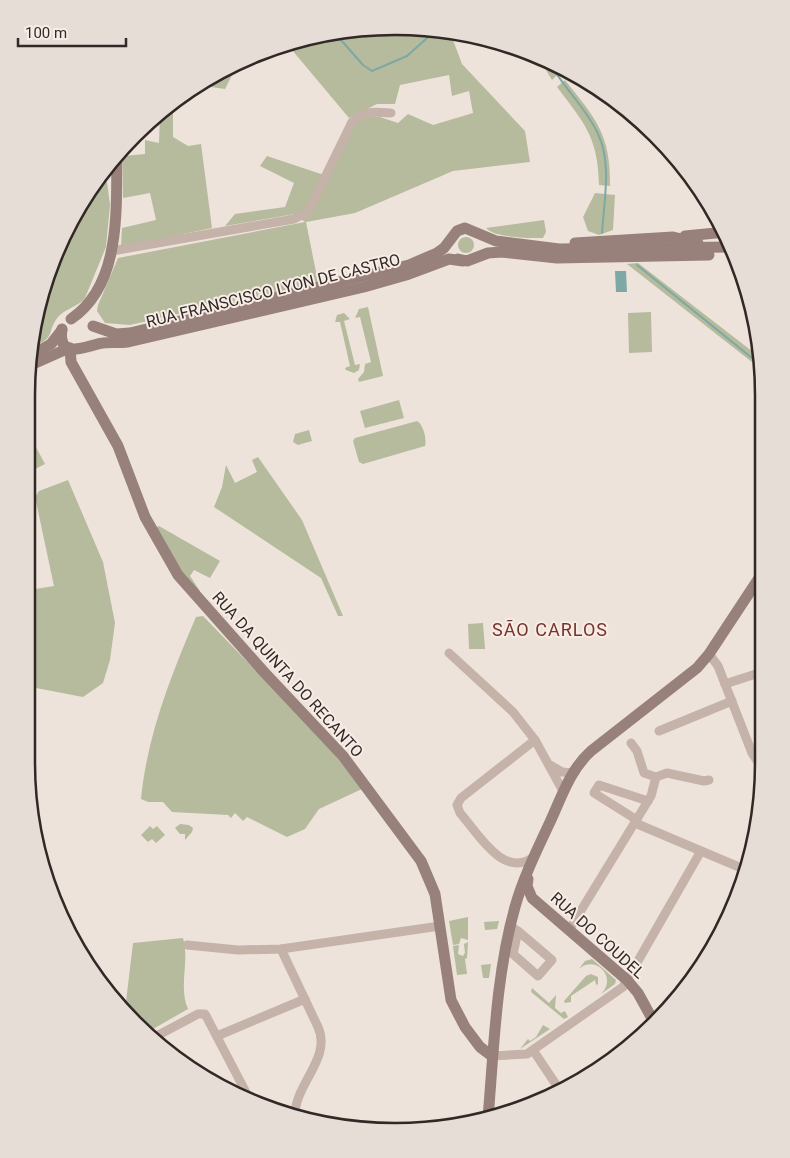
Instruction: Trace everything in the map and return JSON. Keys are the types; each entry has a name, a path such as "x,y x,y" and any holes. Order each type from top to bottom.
{"street":[{"path":"112,251 294,219 305,214 316,198 352,122 361,114 370,111 391,113"},
{"path":"48,356 59,355 72,364 77,348 96,336 90,312 93,298 112,251 117,212 117,166"},
{"path":"723,247 578,250 490,240 465,228 457,231 451,239 452,253 463,261 475,259 488,253 502,252 574,258 727,254"},
{"path":"524,245 716,233"},
{"path":"475,259 483,247 479,234"},
{"path":"673,237 723,246"},
{"name":"RUA FRANSCISCO LYON DE CASTRO","path":"93,325 116,334 130,333 352,280 424,259 444,248 451,239"},
{"name":"RUA FRANSCISCO LYON DE CASTRO","path":"37,362 48,356 77,348 136,340 364,287 449,260 463,261"},
{"path":"38,351 51,344 71,319 82,312 93,298"},
{"path":"71,319 84,318 93,325"},
{"path":"62,329 63,341 77,348"},
{"name":"RUA DA QUINTA DO RECANTO","path":"72,364 118,446 145,517 169,562 191,592 330,741 354,770 426,870 435,894 450,993 466,1027 484,1051 492,1056"},
{"path":"514,928 552,960 538,976 513,954 514,928 516,904 528,872 573,773 592,751 681,682 709,654 755,584"},
{"path":"449,653 500,698 535,740 564,791"},
{"path":"709,654 718,666 755,758"},
{"path":"725,684 755,674"},
{"path":"659,731 732,701"},
{"path":"535,740 461,798 457,805 460,813 501,859 516,864 526,862 535,856"},
{"path":"631,743 637,751 644,773 656,777 667,772 704,781 708,780"},
{"path":"549,765 562,772 573,773"},
{"path":"569,930 650,798 656,777"},
{"path":"650,798 600,785 594,793 636,821 740,867"},
{"path":"492,1056 520,1055 533,1050 623,987 701,851"},
{"name":"RUA DO COUDEL","path":"528,872 527,886 532,898 627,980 638,993 651,1017"},
{"name":"RUA DO COUDEL","path":"516,904 525,897 532,898"},
{"path":"187,945 238,950 281,949 440,926"},
{"path":"488,1111 495,1023 514,928"},
{"path":"281,949 320,1032 322,1044 297,1102 296,1109"},
{"path":"217,1036 305,999"},
{"path":"159,1035 202,1013 208,1017 245,1090"},
{"path":"466,1027 471,1034 482,1036 492,1030 495,1023"},
{"path":"533,1050 556,1085"}],"green space":[{"path":"371,36 419,36 453,40 462,64 525,131 530,162 453,171 355,213 306,222 318,282 130,325 105,323 97,311 98,305 118,258 305,222 295,214 225,226 235,214 285,207 294,183 260,166 267,156 321,174 331,172 356,122 363,116 380,117 398,123 408,114 433,125 473,113 469,91 452,96 449,75 400,85 395,104 377,104 349,118 292,50 325,42"},
{"path":"544,67 558,74 552,80"},
{"path":"233,74 225,89 209,87"},
{"path":"565,80 585,105 599,128 608,153 610,186 599,185 593,143 575,111 557,87"},
{"path":"173,112 173,137 188,146 201,144 212,228 121,247 122,228 156,220 150,193 123,198 123,159 126,156 145,154 145,140 159,143 160,123"},
{"path":"107,179 110,205 106,247 85,298 58,317 48,337 40,343 47,302 62,257 83,215"},
{"path":"595,193 615,195 613,230 599,235 588,231 583,217"},
{"path":"544,220 546,232 543,238 504,236 486,228"},
{"path":"466,237 472,239 474,245 472,251 466,253 460,251 458,245 460,239"},
{"path":"638,263 752,351 753,363 627,264"},
{"path":"368,307 383,376 359,382 358,379 364,372 365,364 371,362 360,317 355,318 359,309"},
{"path":"651,312 652,352 629,353 628,313"},
{"path":"344,313 350,319 344,321 355,365 360,364 359,370 354,373 345,368 350,366 340,322 335,322 337,315"},
{"path":"399,400 404,418 365,428 360,411"},
{"path":"417,421 424,432 425,446 363,464 359,462 353,441 355,438"},
{"path":"309,430 312,441 298,445 293,442 295,434"},
{"path":"35,445 45,464 35,469"},
{"path":"258,457 302,520 343,616 338,616 321,578 214,507 222,487 226,465 235,483 257,472 252,460"},
{"path":"68,480 103,562 115,623 110,660 103,683 83,697 35,688 35,589 54,586 35,497 39,491"},
{"path":"159,526 220,561 210,578 194,570 190,576 200,591 198,593 181,572 155,528"},
{"path":"203,616 328,745 362,789 319,809 305,829 287,837 247,817 243,821 235,813 231,818 228,815 172,812 163,802 148,802 141,799 144,775 161,706 196,617"},
{"path":"483,623 485,649 469,649 468,624"},
{"path":"180,824 189,825 193,828 185,840 185,834 180,834 175,828"},
{"path":"150,826 153,829 157,826 165,835 156,843 152,839 148,842 141,835"},
{"path":"468,917 468,940 461,938 459,944 453,945 449,921"},
{"path":"499,921 497,929 485,930 484,922"},
{"path":"183,938 185,947 184,992 188,1009 153,1029 126,1002 133,943"},
{"path":"468,942 467,958 465,959 467,974 457,975 453,946 459,945 458,954 463,956 465,953 464,944"},
{"path":"592,959 616,980 615,984 601,994 606,988 607,981 603,970 592,964 579,969 585,961"},
{"path":"491,964 489,978 483,978 481,965"},
{"path":"591,974 598,977 598,984 596,985 595,980 571,996 571,1002 565,1003 564,1001 586,976"},
{"path":"532,988 549,1003 556,995 555,1008 561,1013 565,1011 568,1017 564,1019 531,992"},
{"path":"543,1025 550,1029 520,1049 528,1039 530,1041 536,1037"}],"water":[{"path":"615,271 626,271 627,292 616,292"}],"waterway":[{"path":"340,39 363,65 372,71 407,56 428,37"},
{"path":"556,73 593,124 602,145 606,170 602,233"},
{"path":"637,265 753,359"}],"district":[{"name":"SÃO CARLOS","path":"550,630"}]}
